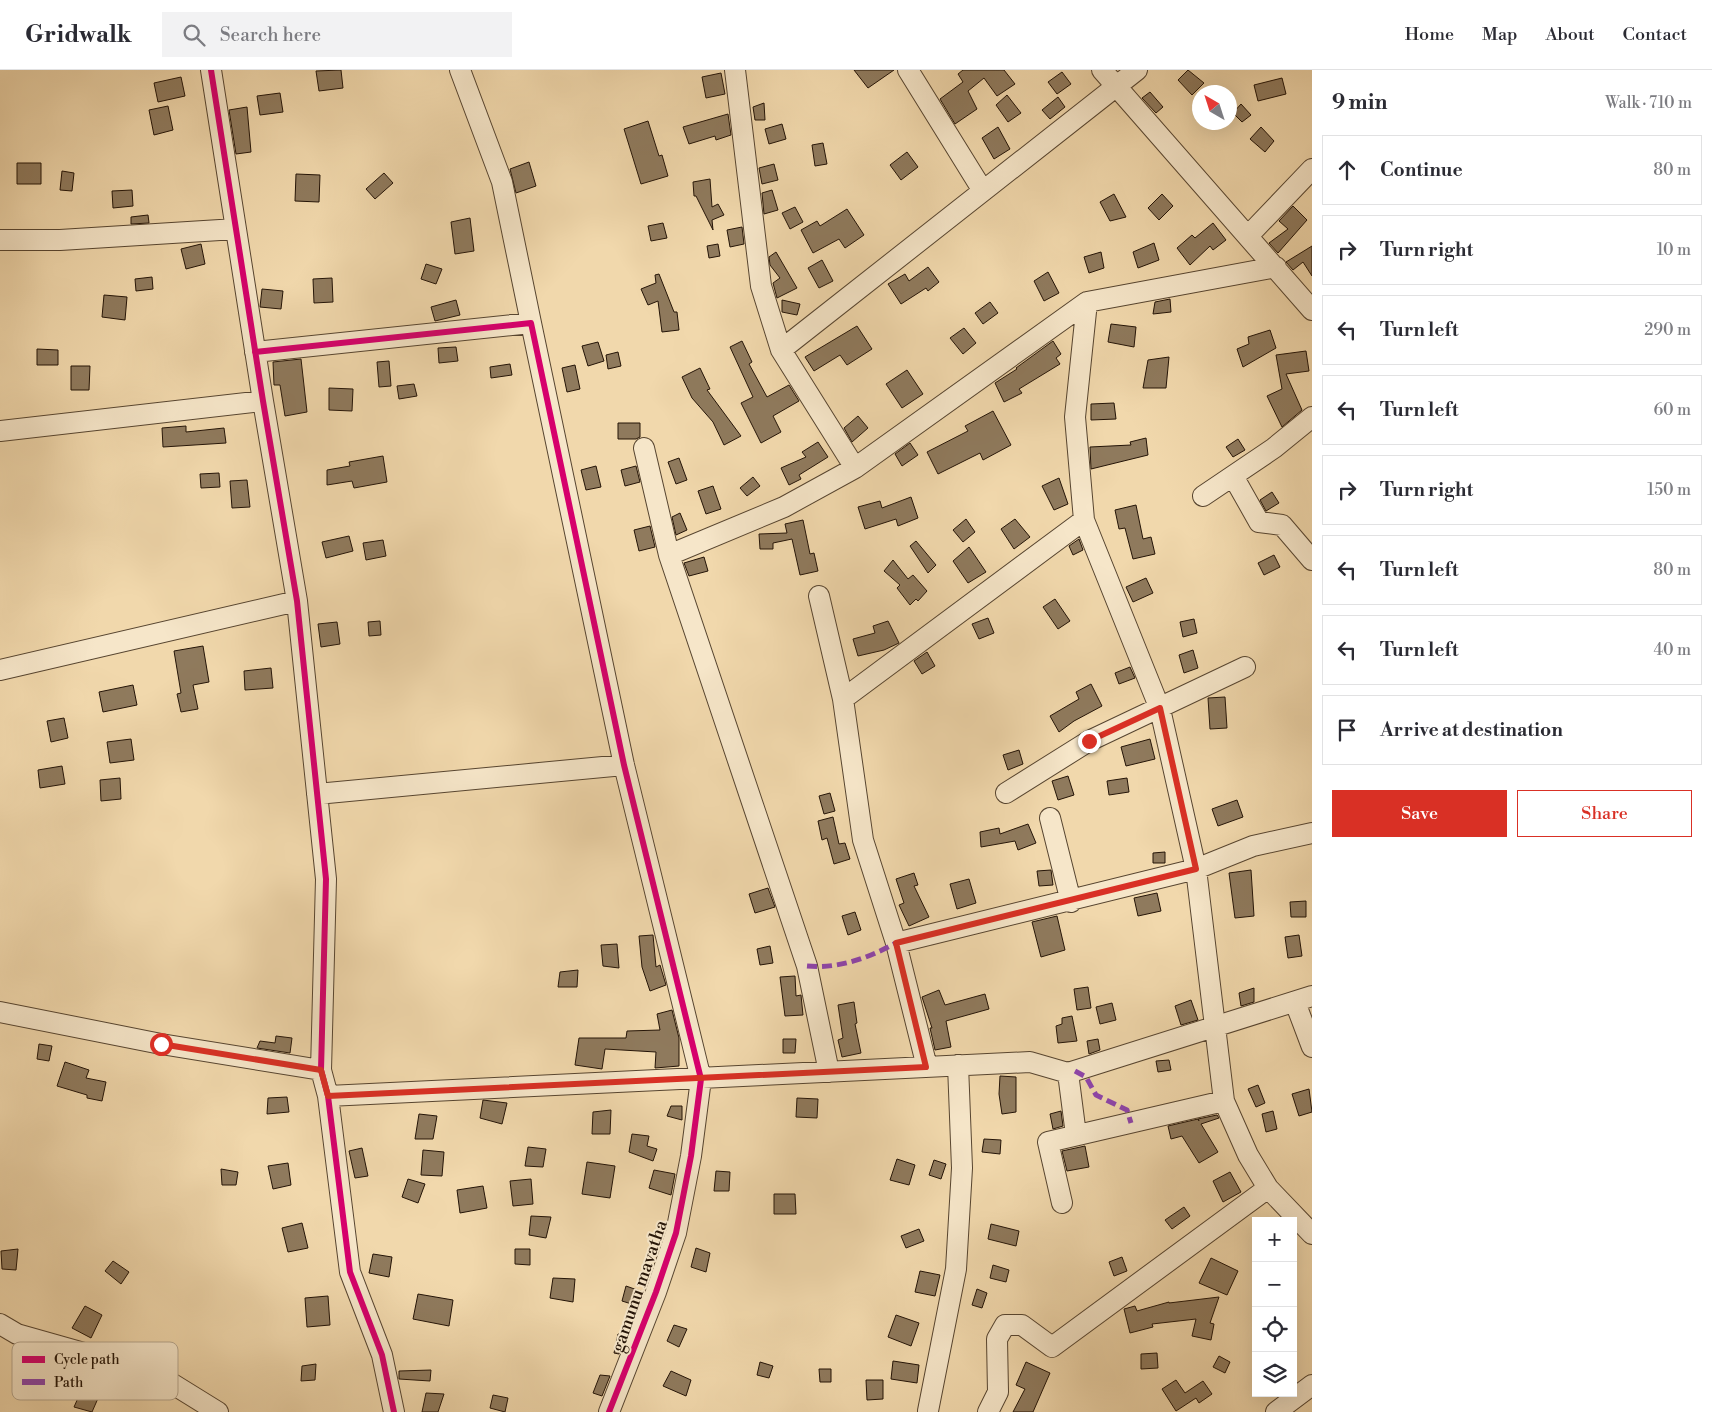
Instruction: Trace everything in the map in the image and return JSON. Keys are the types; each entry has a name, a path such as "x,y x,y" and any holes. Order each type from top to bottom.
{"street":[{"path":"460,70 502,182 624,765 701,1079"},
{"path":"735,70 761,286 781,350 855,468"},
{"path":"908,70 983,191"},
{"path":"1102,70 1248,236 1309,301"},
{"path":"781,350 1137,70"},
{"path":"214,71 236,229 297,601 326,879 321,1070 328,1096 350,1272 382,1355 394,1412"},
{"path":"1248,236 1312,169"},
{"path":"0,240 60,240 236,229"},
{"path":"670,555 784,507 855,468 1087,302 1276,267"},
{"path":"1087,302 1075,417 1084,520 1160,708 1196,869 1224,1101 1248,1154 1268,1188 1312,1234"},
{"path":"256,352 532,323"},
{"path":"0,431 263,401"},
{"path":"1204,496 1274,448 1312,417"},
{"path":"644,448 670,555 807,966 829,1072"},
{"path":"1234,476 1259,522 1282,525 1312,560"},
{"path":"843,699 1084,520"},
{"path":"819,596 843,699 864,840 896,943 926,1067"},
{"path":"0,670 297,601"},
{"path":"1006,793 1089,741 1245,667"},
{"path":"317,794 624,765"},
{"path":"1050,818 1071,902"},
{"path":"896,943 1071,902 1196,869 1253,846 1312,833"},
{"path":"328,1096 1030,1062 1068,1073 1216,1028 1303,999 1312,1047"},
{"path":"0,1012 161,1044 321,1070"},
{"path":"924,1412 956,1269 962,1168 958,1065"},
{"path":"1068,1073 1076,1135"},
{"name":"gamunu mavatha","path":"609,1412 656,1292 676,1233 691,1156 701,1079"},
{"path":"1062,1202 1048,1142 1224,1101"},
{"path":"988,1412 998,1392 997,1339 1005,1325 1022,1325 1052,1347 1268,1188"},
{"path":"0,1324 17,1334 45,1342"},
{"path":"1276,1412 1312,1385"},
{"path":"178,1387 218,1412"}],"building":[{"path":"341,70 343,88 319,91 316,71"},
{"path":"854,70 894,70 868,88"},
{"path":"963,70 1004,70 1015,84 997,96 984,78 968,91 977,109 955,124 940,99 963,82 958,74"},
{"path":"1188,70 1204,83 1202,85 1192,85 1192,95 1178,80"},
{"path":"1062,72 1071,84 1057,94 1048,82"},
{"path":"721,73 725,94 706,98 702,77"},
{"path":"181,77 185,96 158,102 154,83"},
{"path":"1282,78 1286,94 1258,101 1254,85"},
{"path":"1150,92 1163,107 1156,113 1142,98"},
{"path":"280,93 283,112 260,115 257,96"},
{"path":"1007,95 1021,113 1008,122 996,105"},
{"path":"1058,97 1065,107 1050,119 1042,110"},
{"path":"764,103 765,120 755,120 753,107"},
{"path":"1241,104 1251,115 1242,122 1237,117 1237,108"},
{"path":"168,106 173,130 154,135 149,110"},
{"path":"247,107 251,152 236,154 229,110"},
{"path":"728,114 731,135 716,140 715,136 689,144 683,127"},
{"path":"648,121 659,156 662,155 668,176 641,184 624,129"},
{"path":"782,124 786,139 769,144 765,129"},
{"path":"998,127 1010,149 994,159 982,138"},
{"path":"1261,127 1274,141 1265,152 1250,139"},
{"path":"823,143 827,164 815,166 812,145"},
{"path":"907,152 918,167 901,180 890,165"},
{"path":"529,162 536,186 516,193 510,169"},
{"path":"17,163 41,163 41,184 17,184"},
{"path":"774,164 778,180 762,184 759,168"},
{"path":"62,171 74,173 72,191 60,190"},
{"path":"384,173 393,183 375,199 366,189"},
{"path":"296,174 320,175 319,202 295,201"},
{"path":"710,179 712,207 718,204 724,215 712,220 713,230 696,196 694,196 693,182"},
{"path":"132,190 133,206 113,208 112,191"},
{"path":"772,190 778,210 764,214 762,193"},
{"path":"1114,194 1126,217 1110,221 1100,202"},
{"path":"1162,194 1173,206 1159,220 1148,208"},
{"path":"1293,206 1307,220 1278,253 1269,243 1288,229 1279,221"},
{"path":"795,207 803,222 790,229 782,213"},
{"path":"847,209 864,235 845,248 839,239 813,253 801,230 817,221 820,226"},
{"path":"148,215 149,223 131,224 131,217"},
{"path":"470,218 474,251 455,254 451,222"},
{"path":"663,223 667,238 651,241 648,226"},
{"path":"1213,223 1226,240 1213,250 1210,246 1190,265 1177,248 1192,235 1195,238"},
{"path":"742,227 744,244 730,247 727,230"},
{"path":"1154,243 1159,260 1138,268 1133,252"},
{"path":"201,244 205,264 186,269 181,249"},
{"path":"718,244 720,256 709,258 707,246"},
{"path":"1312,246 1312,276 1303,262 1293,270 1286,262"},
{"path":"776,252 797,288 777,298 773,283 780,278 770,265 769,257"},
{"path":"1101,252 1104,268 1089,273 1084,257"},
{"path":"822,260 833,281 819,288 808,268"},
{"path":"426,264 442,269 436,284 421,279"},
{"path":"928,267 939,282 928,291 926,288 901,304 888,284 905,274 909,281"},
{"path":"1048,272 1059,293 1044,301 1034,281"},
{"path":"659,274 674,312 677,312 679,330 662,332 658,301 648,305 641,289 656,283 655,275"},
{"path":"152,277 153,289 136,291 135,279"},
{"path":"332,278 333,302 314,303 313,279"},
{"path":"262,289 283,291 281,309 260,307"},
{"path":"104,295 127,297 125,320 102,317"},
{"path":"1170,299 1171,312 1153,314 1155,302"},
{"path":"456,300 460,315 435,321 431,307"},
{"path":"782,300 800,304 797,315 782,312"},
{"path":"990,302 998,313 983,324 975,313"},
{"path":"1111,324 1136,327 1134,347 1108,342"},
{"path":"857,326 872,349 847,365 840,355 814,371 805,357"},
{"path":"964,328 976,343 963,354 950,338"},
{"path":"1270,330 1276,348 1243,367 1237,349 1249,344 1248,337"},
{"path":"742,341 752,362 749,364 767,397 789,385 799,401 773,416 781,432 761,443 741,403 753,397 730,347"},
{"path":"1053,341 1061,354 1056,358 1060,364 1019,389 1022,393 1004,402 995,383 1017,369"},
{"path":"598,342 604,361 588,366 582,346"},
{"path":"456,347 458,361 439,363 438,348"},
{"path":"37,349 58,350 58,365 37,365"},
{"path":"1306,351 1309,371 1286,374 1302,410 1282,427 1267,396 1282,389 1276,355"},
{"path":"618,352 621,366 608,369 606,355"},
{"path":"1169,357 1166,388 1143,388 1148,360"},
{"path":"301,359 307,412 285,416 280,385 274,385 273,362"},
{"path":"389,361 391,386 379,387 377,362"},
{"path":"510,364 512,375 491,378 490,367"},
{"path":"575,365 580,389 567,392 562,368"},
{"path":"71,366 90,366 89,390 71,390"},
{"path":"700,368 710,389 707,390 741,436 724,445 713,422 692,398 682,377"},
{"path":"907,370 923,394 902,408 886,384"},
{"path":"414,384 417,396 399,399 397,386"},
{"path":"329,388 353,389 352,411 329,410"},
{"path":"1114,403 1116,419 1091,420 1091,404"},
{"path":"993,411 1011,445 983,460 980,453 938,474 927,452 968,431 965,426"},
{"path":"858,416 868,428 852,442 844,428"},
{"path":"618,423 640,423 640,437 636,439 618,439"},
{"path":"186,426 186,432 224,428 226,443 163,447 162,428"},
{"path":"1146,438 1148,455 1091,469 1090,447 1131,445 1130,442"},
{"path":"1238,439 1245,450 1233,457 1226,447"},
{"path":"818,442 828,457 799,475 801,479 789,485 781,468 806,457 802,452"},
{"path":"910,443 918,455 902,466 895,454"},
{"path":"383,456 387,482 354,488 352,481 327,485 327,470 350,466 349,462"},
{"path":"679,458 687,480 676,484 668,462"},
{"path":"596,466 601,487 586,490 581,470"},
{"path":"636,466 640,482 625,486 621,470"},
{"path":"219,473 220,487 201,488 200,474"},
{"path":"753,477 760,486 747,496 740,488"},
{"path":"1059,478 1068,504 1054,510 1042,486"},
{"path":"247,480 250,507 232,508 230,481"},
{"path":"713,486 721,509 706,514 698,491"},
{"path":"1272,492 1279,503 1266,511 1260,500"},
{"path":"911,497 918,518 898,526 896,519 865,529 858,507 880,501 882,508"},
{"path":"1136,505 1143,539 1151,537 1155,554 1133,559 1125,528 1119,529 1115,510"},
{"path":"680,513 687,530 676,535 672,517"},
{"path":"966,519 975,532 963,542 953,530"},
{"path":"1015,519 1030,537 1014,549 1001,529"},
{"path":"803,520 810,554 814,553 818,571 800,575 792,539 773,543 773,549 760,549 759,534 787,533 785,524"},
{"path":"650,526 655,547 639,551 634,530"},
{"path":"349,536 353,551 326,558 322,542"},
{"path":"1079,539 1083,550 1073,555 1069,546"},
{"path":"383,540 386,556 366,560 363,543"},
{"path":"916,541 936,565 928,573 910,546"},
{"path":"969,547 986,572 968,583 953,561"},
{"path":"1274,555 1280,567 1264,575 1258,563"},
{"path":"704,557 708,571 689,576 684,563"},
{"path":"893,560 908,579 913,575 927,591 918,601 916,599 910,605 897,588 900,585 884,571"},
{"path":"1146,578 1153,593 1133,602 1126,587"},
{"path":"1055,599 1070,621 1058,629 1043,607"},
{"path":"988,618 994,633 979,639 972,624"},
{"path":"1194,619 1197,633 1183,637 1180,622"},
{"path":"380,621 381,635 369,636 368,622"},
{"path":"888,621 899,643 884,650 858,656 853,639 875,633 873,626"},
{"path":"337,622 340,644 321,647 318,624"},
{"path":"203,646 209,682 193,685 198,709 181,712 177,694 181,693 174,651"},
{"path":"1193,650 1198,668 1184,673 1179,655"},
{"path":"927,652 935,666 922,674 914,661"},
{"path":"1130,667 1135,678 1119,684 1115,673"},
{"path":"271,668 273,688 245,690 244,671"},
{"path":"1091,684 1102,706 1074,721 1059,732 1050,716 1079,699 1076,692"},
{"path":"133,685 137,705 103,712 99,692"},
{"path":"1225,697 1227,728 1210,729 1208,698"},
{"path":"64,718 68,738 51,742 47,721"},
{"path":"131,739 134,760 110,763 107,742"},
{"path":"1150,739 1155,759 1126,766 1121,747"},
{"path":"1019,750 1023,764 1008,770 1003,755"},
{"path":"62,766 65,784 40,788 38,770"},
{"path":"1068,776 1074,795 1058,800 1052,781"},
{"path":"120,778 121,799 101,801 100,780"},
{"path":"1127,778 1129,792 1109,795 1107,781"},
{"path":"830,793 835,811 824,814 819,796"},
{"path":"1237,800 1243,817 1218,826 1212,809"},
{"path":"833,817 839,844 845,843 850,859 834,864 827,838 822,840 818,821"},
{"path":"1028,824 1036,843 1018,850 1015,841 981,847 980,832 999,828 1000,834"},
{"path":"1165,852 1165,863 1153,863 1153,853"},
{"path":"1051,870 1053,885 1039,886 1037,871"},
{"path":"1251,870 1254,916 1235,918 1229,873"},
{"path":"914,873 918,885 914,886 929,917 909,926 899,905 904,903 896,879"},
{"path":"969,879 976,903 957,909 950,884"},
{"path":"768,888 775,907 755,913 749,894"},
{"path":"1157,893 1161,911 1138,916 1134,898"},
{"path":"1306,901 1306,917 1291,917 1290,902"},
{"path":"855,912 861,930 848,935 842,916"},
{"path":"1057,916 1065,950 1041,957 1032,922"},
{"path":"653,935 656,967 660,965 666,985 650,991 642,967 639,936"},
{"path":"1299,935 1302,956 1288,958 1285,937"},
{"path":"617,944 619,968 603,966 601,945"},
{"path":"770,946 773,963 760,965 757,949"},
{"path":"578,970 577,987 558,987 560,972"},
{"path":"795,976 796,996 801,995 803,1015 785,1016 780,977"},
{"path":"1088,987 1091,1008 1077,1010 1074,989"},
{"path":"1254,988 1254,1002 1241,1006 1239,993"},
{"path":"939,990 945,1005 985,994 989,1009 946,1021 951,1047 935,1050 930,1028 932,1028 922,997"},
{"path":"1191,1000 1198,1020 1181,1025 1175,1006"},
{"path":"854,1002 857,1023 855,1024 861,1053 842,1057 838,1040 843,1038 838,1005"},
{"path":"1112,1003 1116,1020 1100,1024 1096,1007"},
{"path":"672,1010 679,1038 679,1066 655,1068 656,1052 605,1049 602,1069 575,1065 579,1038 626,1038 627,1031 660,1030 657,1014"},
{"path":"1072,1016 1077,1041 1058,1043 1056,1026 1062,1024 1062,1018"},
{"path":"276,1036 292,1038 290,1053 257,1048 260,1041 275,1043"},
{"path":"783,1039 796,1039 795,1053 783,1053"},
{"path":"1098,1039 1100,1050 1089,1054 1087,1041"},
{"path":"39,1044 52,1046 49,1061 37,1059"},
{"path":"1169,1060 1171,1070 1158,1072 1156,1061"},
{"path":"65,1062 89,1070 86,1078 106,1082 102,1101 87,1098 87,1095 57,1086"},
{"path":"1000,1076 1016,1077 1016,1112 1002,1114 999,1094"},
{"path":"1258,1085 1265,1103 1256,1107 1248,1089"},
{"path":"1309,1089 1312,1112 1299,1116 1292,1094"},
{"path":"287,1097 289,1112 267,1114 268,1098"},
{"path":"797,1098 818,1099 817,1118 796,1117"},
{"path":"483,1100 507,1103 502,1124 480,1118"},
{"path":"671,1106 682,1106 682,1120 667,1116"},
{"path":"611,1110 610,1134 592,1134 593,1112"},
{"path":"1061,1111 1063,1126 1053,1129 1050,1114"},
{"path":"1273,1111 1277,1129 1266,1132 1262,1114"},
{"path":"419,1114 437,1116 433,1139 415,1139"},
{"path":"1217,1115 1219,1118 1201,1124 1218,1152 1199,1163 1182,1136 1171,1139 1168,1126"},
{"path":"632,1134 649,1136 647,1146 657,1149 653,1161 629,1152"},
{"path":"984,1139 1001,1140 1000,1154 982,1152"},
{"path":"1085,1146 1089,1167 1067,1171 1062,1151"},
{"path":"528,1147 546,1149 543,1167 525,1166"},
{"path":"362,1148 368,1176 355,1178 349,1151"},
{"path":"423,1150 444,1152 442,1176 421,1175"},
{"path":"897,1159 915,1165 909,1185 890,1180"},
{"path":"934,1160 946,1164 941,1179 929,1175"},
{"path":"587,1162 615,1166 610,1198 582,1194"},
{"path":"288,1163 291,1185 273,1189 268,1166"},
{"path":"221,1169 238,1172 236,1185 222,1185"},
{"path":"654,1170 675,1174 671,1195 649,1188"},
{"path":"716,1171 730,1172 729,1191 714,1191"},
{"path":"1230,1172 1241,1192 1223,1202 1213,1181"},
{"path":"408,1179 425,1184 418,1203 402,1197"},
{"path":"531,1179 533,1204 513,1206 510,1181"},
{"path":"483,1186 487,1208 460,1213 457,1190"},
{"path":"774,1194 795,1194 796,1214 774,1214"},
{"path":"1184,1207 1190,1216 1172,1229 1165,1220"},
{"path":"531,1216 551,1217 546,1238 529,1235"},
{"path":"302,1223 308,1248 288,1252 282,1228"},
{"path":"991,1224 1019,1231 1016,1246 988,1239"},
{"path":"919,1229 924,1241 906,1248 901,1236"},
{"path":"696,1248 710,1253 706,1272 691,1267"},
{"path":"18,1249 16,1270 2,1269 1,1251"},
{"path":"515,1249 530,1249 530,1265 515,1264"},
{"path":"373,1254 392,1257 389,1277 369,1273"},
{"path":"1122,1257 1127,1271 1114,1276 1109,1262"},
{"path":"1211,1258 1238,1271 1227,1295 1199,1283"},
{"path":"113,1261 129,1272 121,1284 105,1271"},
{"path":"993,1265 1009,1270 1006,1282 990,1278"},
{"path":"920,1271 940,1275 935,1296 915,1292"},
{"path":"553,1278 575,1279 573,1302 550,1298"},
{"path":"626,1286 643,1292 638,1306 622,1301"},
{"path":"977,1289 987,1293 982,1308 972,1305"},
{"path":"418,1294 453,1300 449,1326 413,1319"},
{"path":"328,1296 330,1325 307,1327 305,1298"},
{"path":"1219,1297 1210,1323 1214,1324 1211,1340 1192,1336 1196,1319 1152,1324 1153,1327 1130,1333 1124,1309 1135,1306 1137,1311 1169,1302"},
{"path":"85,1306 102,1315 91,1338 72,1328"},
{"path":"896,1315 919,1323 911,1346 888,1337"},
{"path":"674,1325 687,1329 679,1347 667,1341"},
{"path":"618,1334 626,1335 619,1354 614,1353"},
{"path":"1157,1353 1158,1368 1141,1369 1141,1354"},
{"path":"1219,1356 1230,1362 1225,1373 1213,1367"},
{"path":"893,1361 919,1365 917,1383 891,1379"},
{"path":"760,1362 773,1366 769,1378 757,1375"},
{"path":"1026,1362 1050,1373 1033,1412 1013,1412 1025,1389 1016,1385"},
{"path":"316,1364 315,1380 301,1381 302,1366"},
{"path":"819,1369 831,1369 831,1382 820,1382"},
{"path":"431,1370 430,1381 399,1379 399,1371"},
{"path":"671,1371 691,1380 686,1396 663,1386"},
{"path":"600,1375 610,1376 602,1396 593,1393"},
{"path":"866,1380 883,1380 883,1399 867,1400"},
{"path":"1176,1380 1185,1393 1203,1381 1212,1394 1199,1403 1196,1398 1176,1411 1162,1389"},
{"path":"426,1393 444,1394 438,1412 422,1412"},
{"path":"493,1395 508,1398 505,1412 490,1408"},
{"path":"77,1400 97,1400 92,1412 74,1407"}],"marked path":[{"path":"807,966 842,964 875,953 896,943"},
{"path":"1075,1071 1086,1077 1096,1095 1127,1110 1131,1123"}],"cycle path":[{"path":"211,70 263,401 297,601 326,879 321,1070 328,1096 350,1272 382,1355 394,1412"},
{"path":"255,352 531,323 624,765 701,1079 691,1156 676,1233 656,1292 609,1412"}],"route":[{"path":"161,1044 321,1070 328,1096 926,1067 896,943 1071,902 1196,869 1160,708 1089,741"}]}
